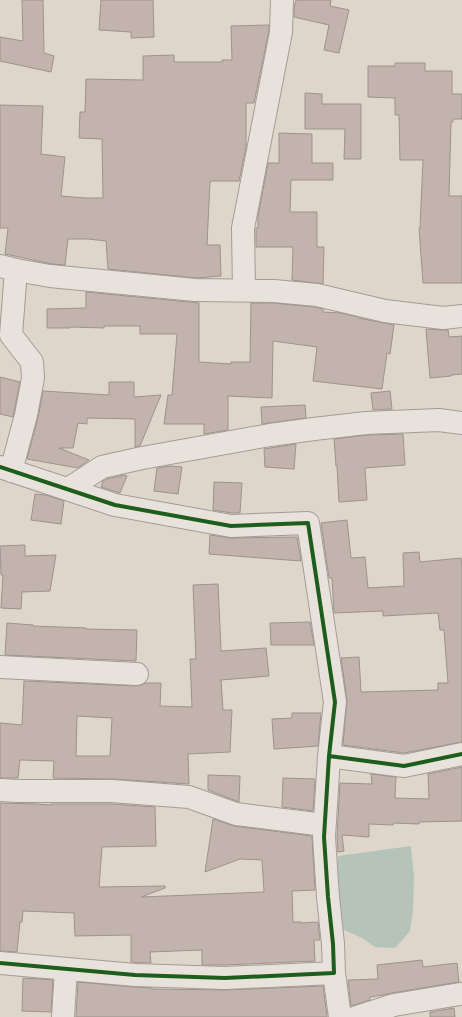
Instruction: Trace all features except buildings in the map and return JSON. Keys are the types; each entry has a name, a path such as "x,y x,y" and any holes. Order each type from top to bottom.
{"street":[{"path":"244,290 243,228 281,32 282,0"},
{"path":"340,1017 334,973 324,838 329,756 335,702 308,523 231,526 115,505 6,469 26,415 33,378 32,362 11,335 8,268 50,276 195,290 274,291 317,295 385,311 442,318 462,316"},
{"path":"68,489 102,467 142,458 270,435 366,424 439,420 462,423"},
{"path":"0,667 137,674"},
{"path":"329,756 404,766 462,754"},
{"path":"0,790 112,791 189,797 236,814 324,825"},
{"path":"0,963 135,975 224,978 334,973"},
{"path":"63,1017 66,970"},
{"path":"356,1017 394,1005 460,994"}],"shaded area":[{"path":"411,846 414,877 413,911 410,931 395,948 375,947 362,938 344,930 337,912 338,856"}],"cycle path":[{"path":"0,467 115,505 231,526 308,523 335,702 329,756"},
{"path":"0,963 135,975 225,978 334,973 324,837 329,756 404,766 462,754"}]}
